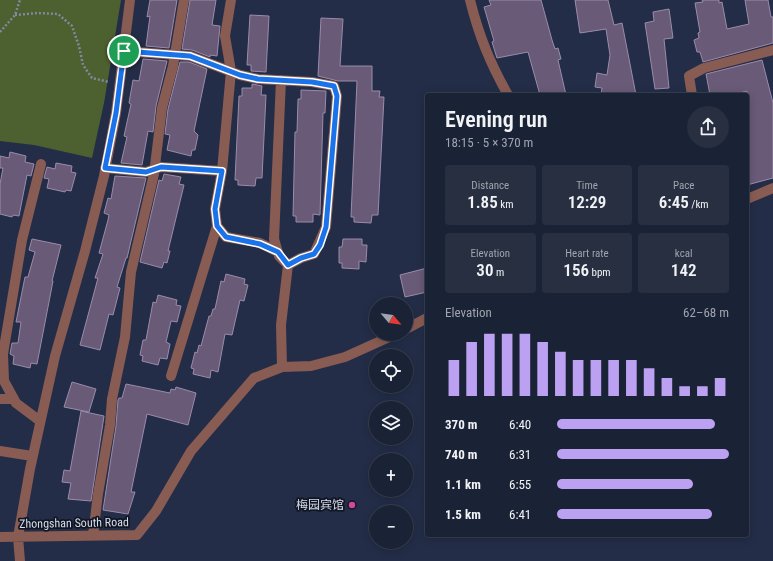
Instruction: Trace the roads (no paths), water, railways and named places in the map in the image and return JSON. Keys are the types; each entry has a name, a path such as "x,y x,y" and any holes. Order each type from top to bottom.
{"street":[{"path":"20,561 18,537 32,456 55,356 86,251 105,168 116,113 130,0"},
{"path":"93,535 98,494 110,425 112,399 125,337 131,272 154,174 153,169 162,108 175,54 184,0"},
{"path":"171,376 217,226 215,209 222,171 231,71 225,36 231,0"},
{"path":"470,0 478,33 493,68 507,93"},
{"path":"692,93 689,76 704,68 773,50"},
{"path":"124,51 190,56 258,79 312,82 334,86 337,96 326,227 320,245 314,254 301,258 288,265"},
{"path":"280,80 274,239 278,252 288,265 281,325 282,367"},
{"path":"40,421 16,403 2,378 3,354 9,312 22,240 41,164"},
{"path":"105,168 146,172 161,167 222,171"},
{"path":"749,198 773,188"},
{"path":"217,226 226,237 260,244 278,252"},
{"path":"413,325 425,319"},
{"name":"Zhongshan South Road","path":"0,537 137,535 156,511 191,451 254,378 282,367 311,366 345,357 380,341"},
{"path":"0,399 14,399"},
{"path":"0,451 32,456"}],"place":[{"name":"梅园宾馆","path":"352,505"}]}
